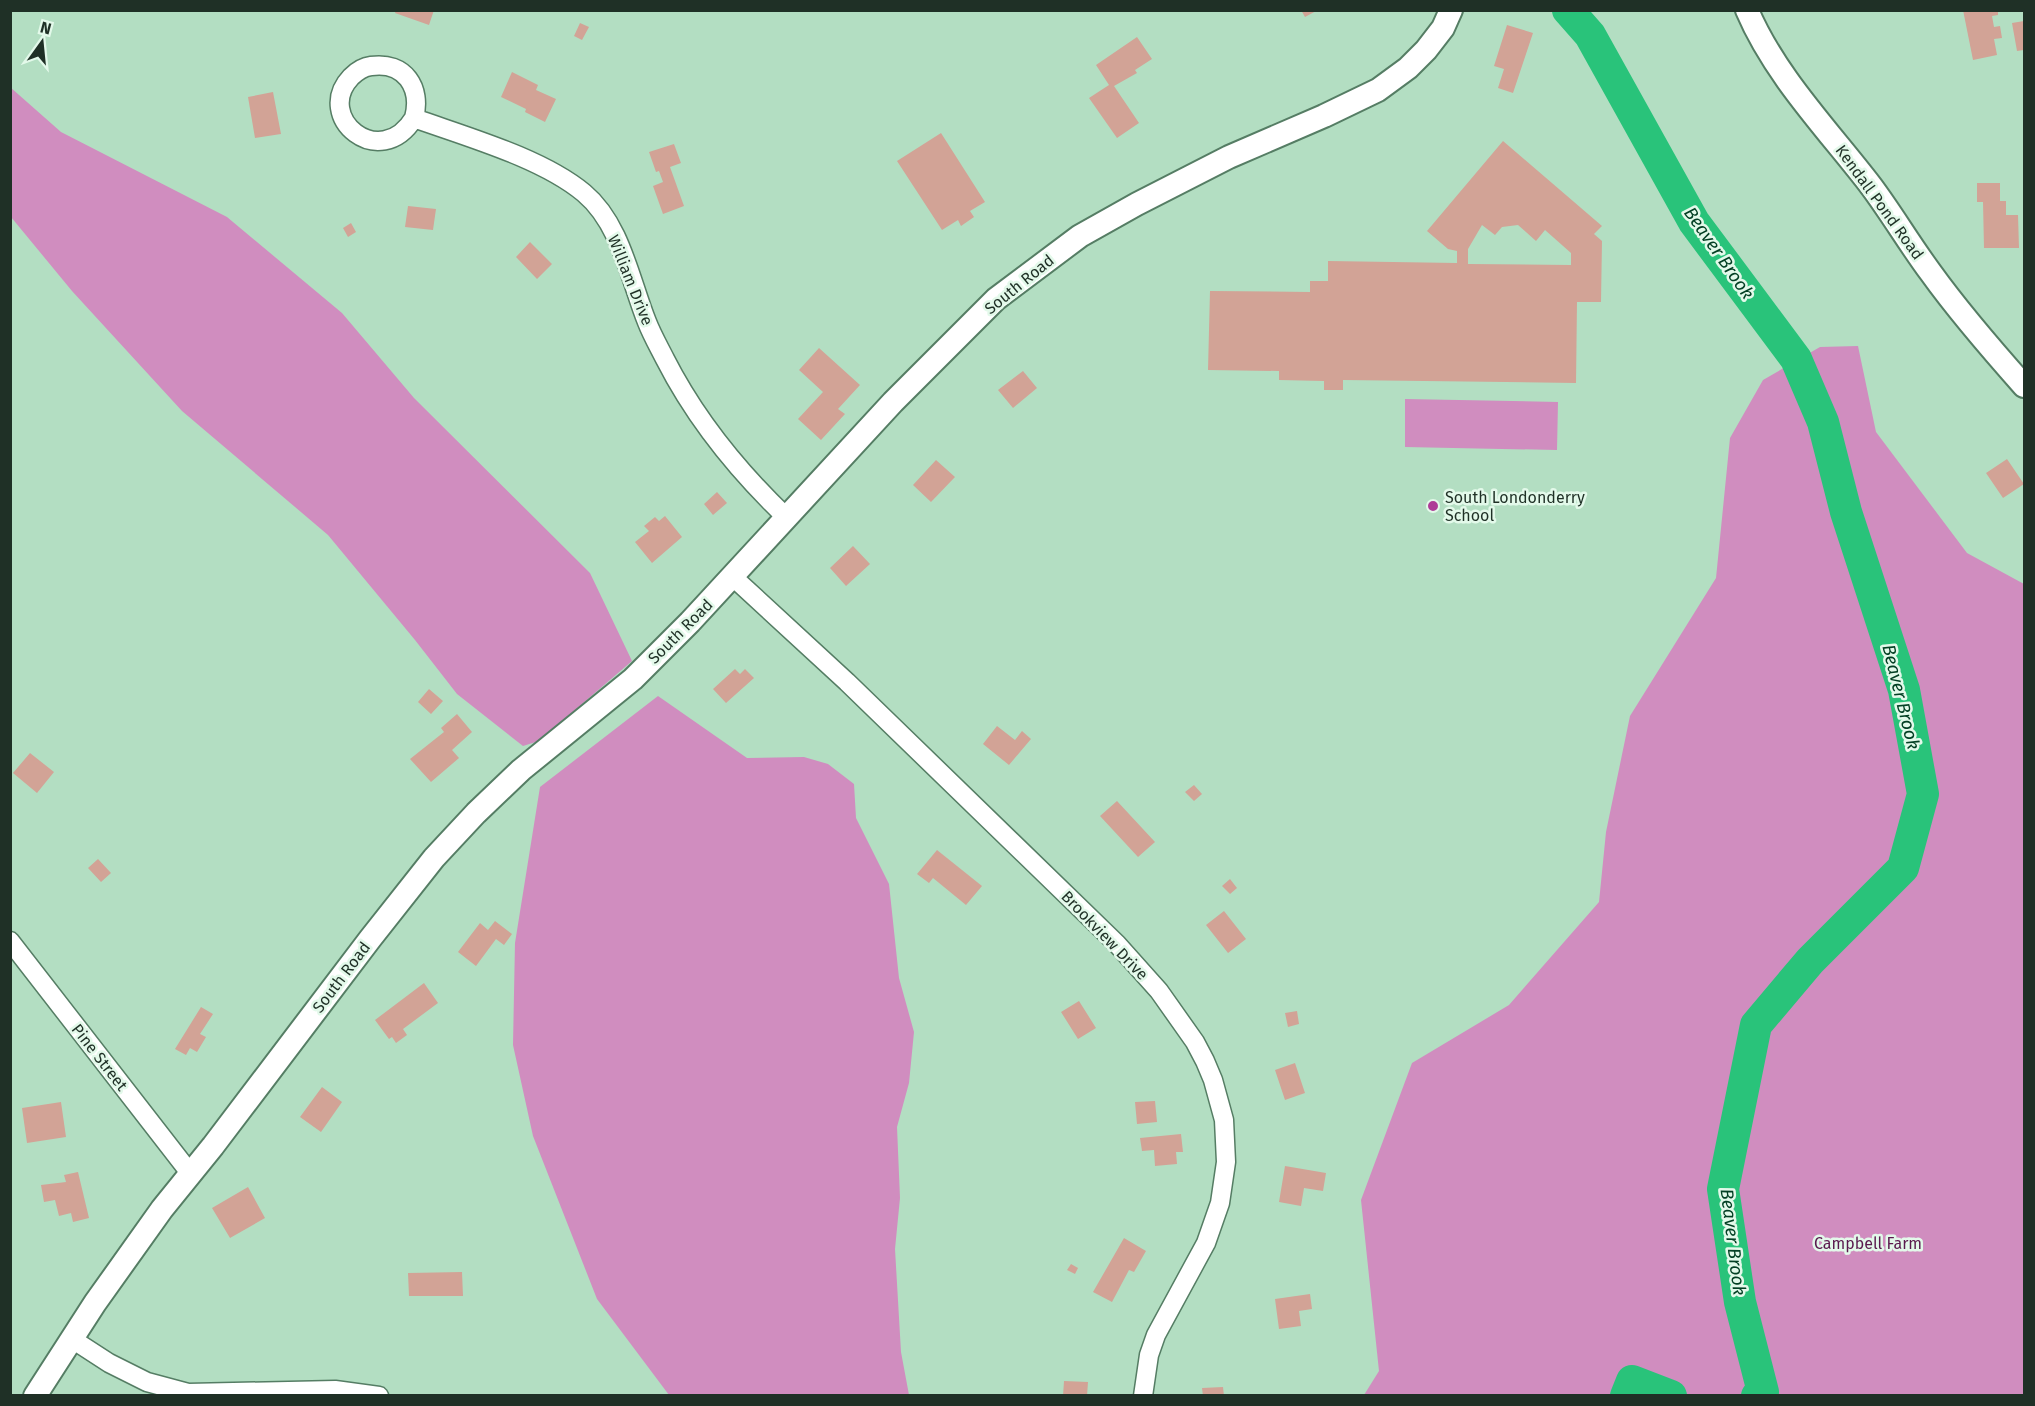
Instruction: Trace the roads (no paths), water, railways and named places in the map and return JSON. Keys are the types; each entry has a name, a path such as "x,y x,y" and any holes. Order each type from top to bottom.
{"street":[{"name":"South Road","path":"35,1395 162,1209 434,858 521,770 633,679 733,577 892,402 996,299 1080,236 1137,204 1220,161 1378,90 1408,68 1426,50 1443,28 1451,10"},
{"name":"Kendall Pond Road","path":"1747,10 1759,39 1807,106 1872,188 1931,273 1996,354 2025,386"},
{"path":"379,65 392,67 403,73 411,82 416,94 417,106 414,118 408,129 397,137 385,141 372,141 355,133 343,119 340,106 341,93 347,82 361,69 379,65"},
{"name":"William Drive","path":"414,118 546,168 567,180 586,195 615,235 647,322 686,397 721,447 759,491 786,517"},
{"name":"Brookview Drive","path":"733,577 872,707 1117,945 1159,991 1195,1042 1205,1061 1224,1120 1226,1162 1220,1203 1206,1243 1155,1335 1149,1355 1143,1395"},
{"name":"Pine Street","path":"10,941 190,1173"},
{"path":"72,1339 109,1363 147,1382 188,1393 335,1390 379,1395"}],"waterway":[{"name":"Beaver Brook","path":"1568,10 1590,35 1694,222 1796,359 1823,422 1846,512 1904,690 1923,794 1903,868 1810,961 1756,1025 1723,1189 1740,1302 1763,1392 1757,1396"},
{"name":"Beaver Brook","path":"1626,1396 1632,1381 1671,1396"}],"place":[{"name":"South Londonderry School","path":"1433,506"}],"park label":[{"name":"Campbell Farm","path":"1868,1243"}]}
